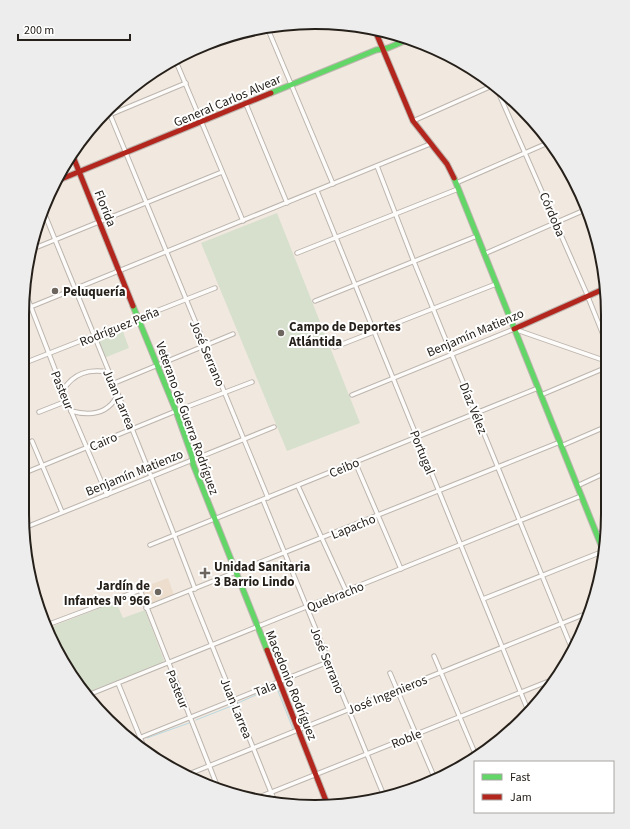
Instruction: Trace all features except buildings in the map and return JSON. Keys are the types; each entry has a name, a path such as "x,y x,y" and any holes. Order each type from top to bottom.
{"street":[{"path":"269,32 333,184"},
{"path":"377,36 413,120 430,144 447,164 456,183 600,542"},
{"name":"General Carlos Alvear","path":"64,178 126,154 292,84 400,42"},
{"path":"177,64 243,221"},
{"path":"114,112 186,83"},
{"path":"413,120 489,88"},
{"name":"Córdoba","path":"500,97 526,152 601,329"},
{"path":"246,104 287,203"},
{"name":"José Serrano","path":"110,116 268,498"},
{"path":"31,306 75,290 430,144"},
{"path":"456,183 544,144"},
{"name":"Florida","path":"74,160 120,271"},
{"name":"Díaz Vélez","path":"377,166 397,214 414,262 570,644"},
{"path":"37,247 222,172"},
{"path":"297,253 336,239 458,188"},
{"name":"Portugal","path":"317,191 526,707"},
{"path":"484,254 581,211"},
{"name":"Juan Larrea","path":"46,218 195,589"},
{"path":"315,301 477,236"},
{"name":"Veterano de Guerra Rodríguez","path":"120,271 176,411 214,520 236,573"},
{"path":"335,347 496,284"},
{"name":"Rodríguez Peña","path":"29,361 215,288"},
{"name":"Benjamín Matienzo","path":"352,395 514,329 600,291"},
{"name":"Pasteur","path":"30,303 71,411 107,495"},
{"path":"514,329 522,334 601,359"},
{"path":"112,384 233,334"},
{"path":"64,390 72,379 83,372 90,370 108,372"},
{"path":"541,395 601,370"},
{"name":"Cairo","path":"29,471 176,411 252,382"},
{"name":"Ceibo","path":"150,545 538,388"},
{"path":"71,411 92,414 110,406 118,396"},
{"path":"39,412 67,401"},
{"name":"Benjamín Matienzo","path":"30,526 274,427"},
{"name":"Lapacho","path":"146,608 438,491 601,429"},
{"path":"32,441 62,512"},
{"path":"355,462 401,569"},
{"path":"577,486 601,475"},
{"path":"298,486 303,500 323,538 346,591"},
{"name":"Quebracho","path":"92,693 258,628 306,607 581,496"},
{"name":"José Serrano","path":"263,500 382,792"},
{"path":"483,599 598,555"},
{"name":"Macedonio Rodríguez","path":"236,573 278,683 325,799"},
{"name":"Pasteur","path":"51,623 140,590 216,782"},
{"name":"Juan Larrea","path":"190,591 273,797"},
{"name":"José Ingenieros","path":"193,773 582,615"},
{"path":"434,656 475,752"},
{"name":"Tala","path":"140,738 328,662"},
{"path":"390,673 433,774"},
{"name":"Roble","path":"263,796 546,682"},
{"path":"118,684 141,741"}],"shaded area":[{"name":"Jardín de Infantes N° 966","path":"168,578 174,595 148,606 141,588"}],"green space":[{"name":"Campo de Deportes Atlántida","path":"277,213 360,423 287,451 201,243"},
{"path":"122,329 129,348 104,358 97,338"},
{"path":"116,602 123,618 145,610 164,660 162,663 91,691 67,657 52,626"}],"waterway":[{"path":"238,703 276,686 293,729"},
{"path":"196,720 234,705"},
{"path":"147,738 189,723"}],"traffic: fast":[{"path":"271,93 376,50 388,48 401,42"},
{"path":"454,178 600,541"},
{"path":"133,306 176,411 192,456 193,464 267,650"}],"traffic: jam":[{"path":"377,36 413,121 447,164 454,178"},
{"path":"64,178 271,93"},
{"path":"74,160 133,306"},
{"path":"514,329 600,291"},
{"path":"267,650 325,799"}],"place":[{"name":"Peluquería","path":"55,291"},
{"name":"Campo de Deportes Atlántida","path":"281,333"},
{"name":"Unidad Sanitaria 3 Barrio Lindo","path":"205,573"},
{"name":"Jardín de Infantes N° 966","path":"158,592"}]}
